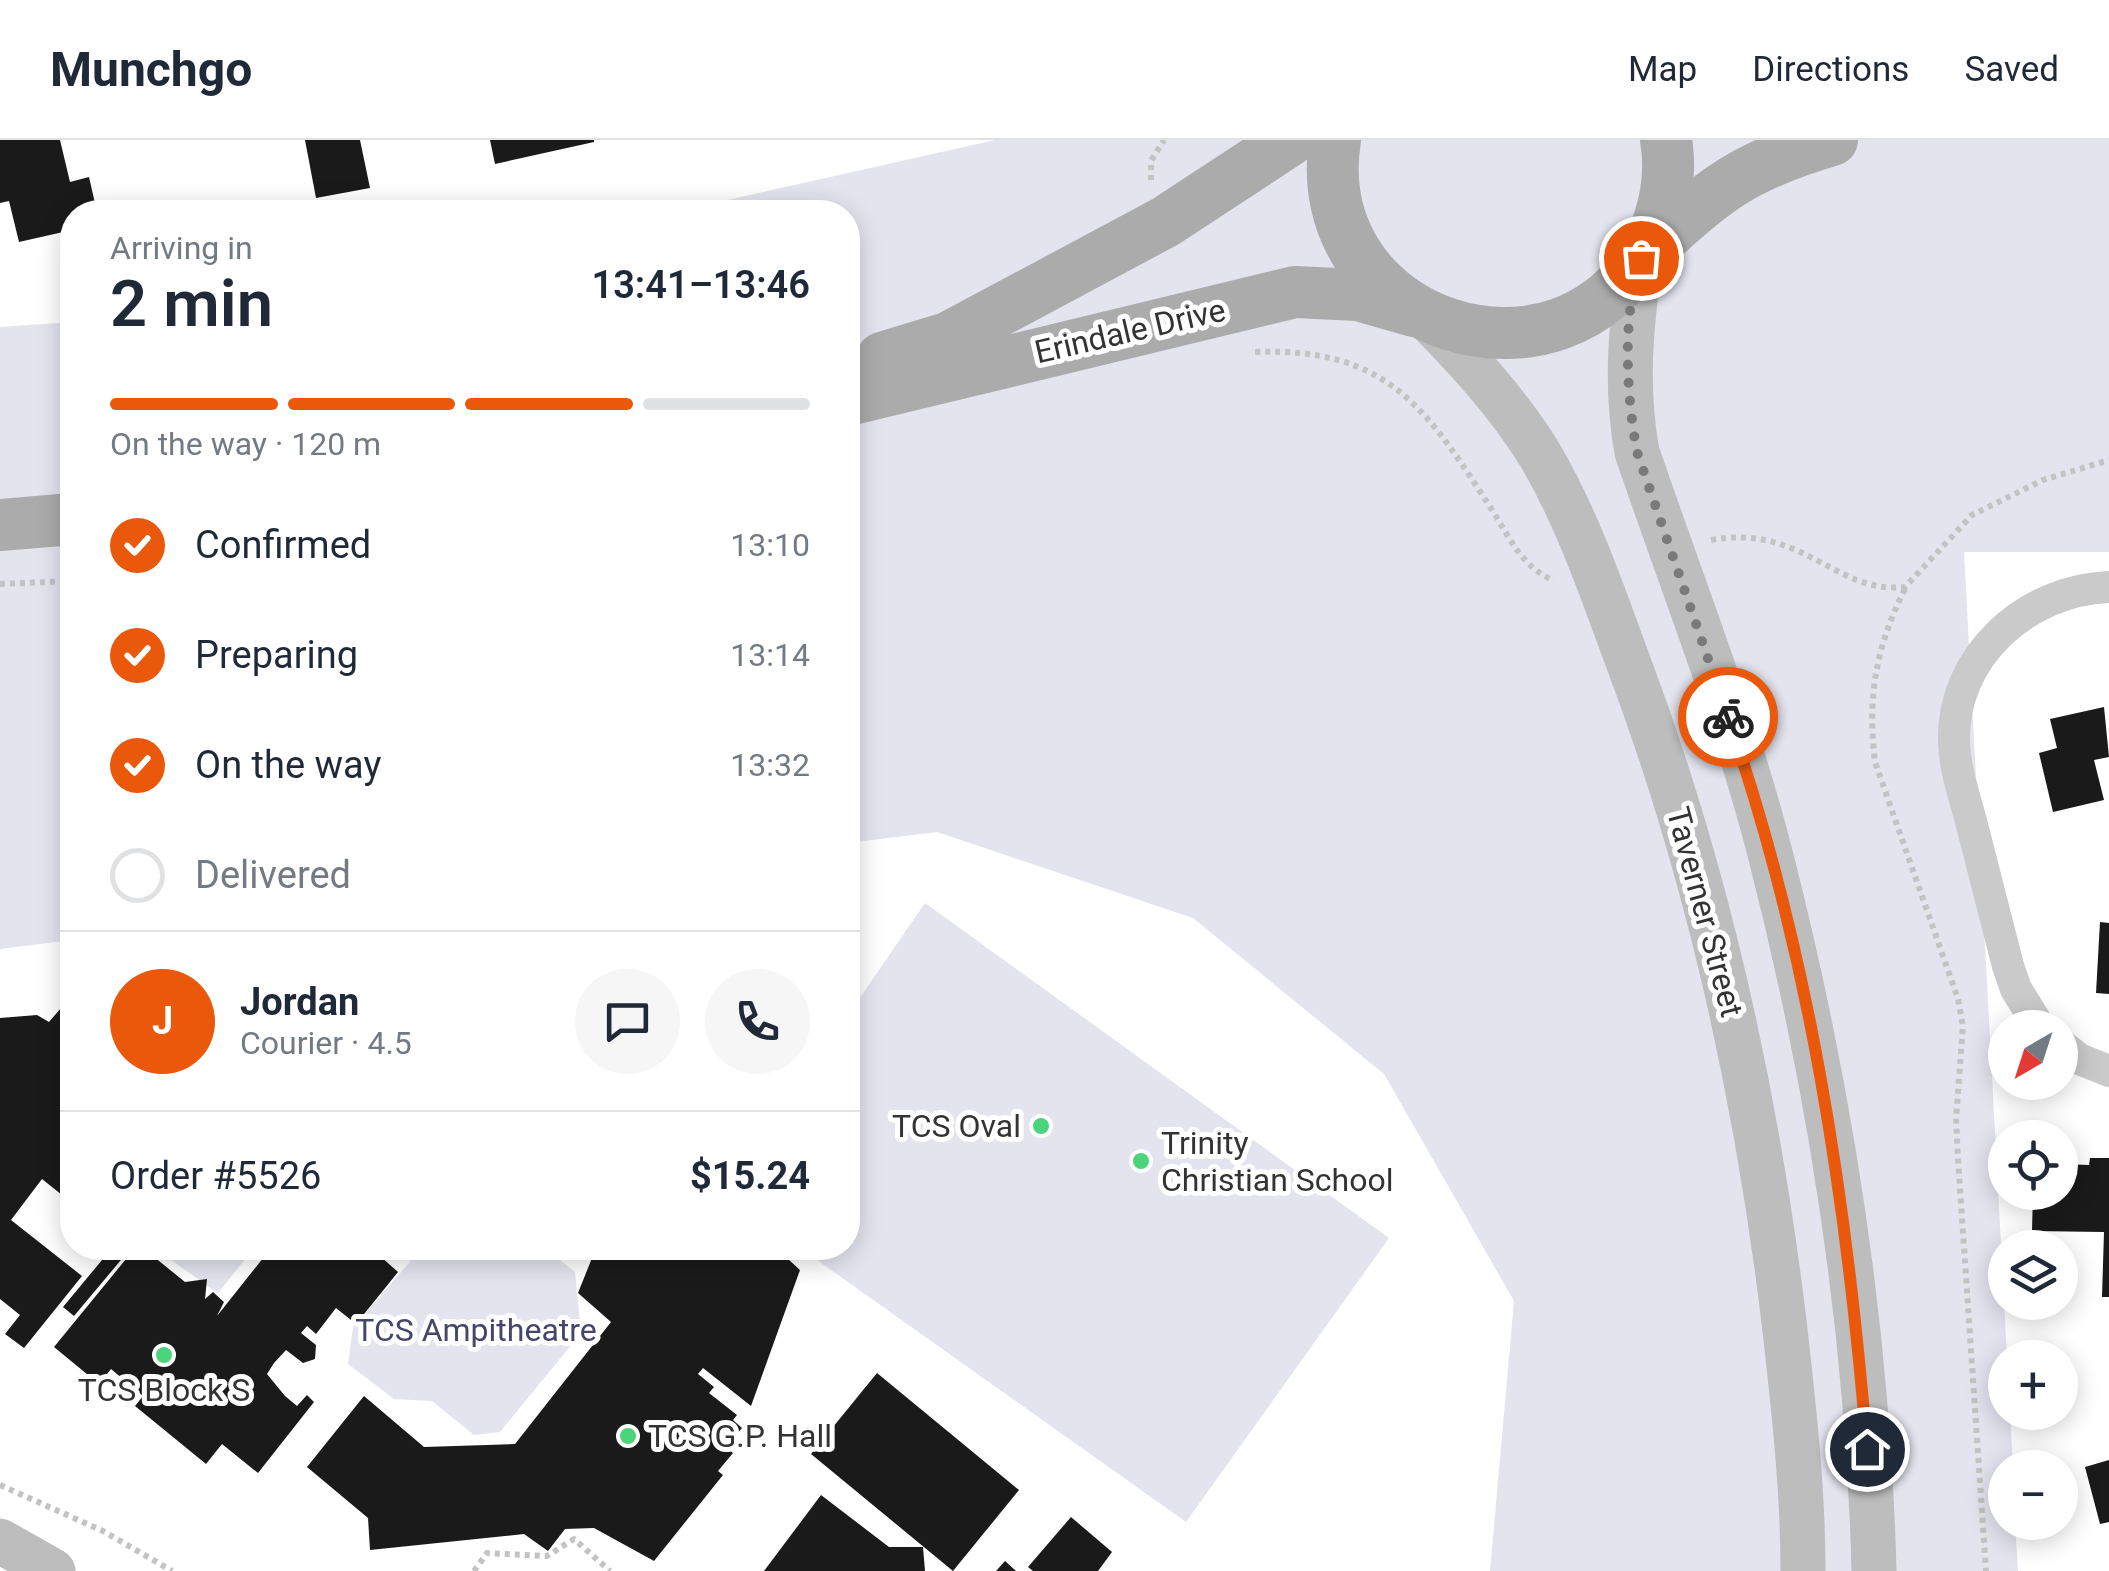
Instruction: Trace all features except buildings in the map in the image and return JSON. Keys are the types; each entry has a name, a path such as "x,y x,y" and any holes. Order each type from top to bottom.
{"main road":[{"name":"Erindale Drive","path":"860,365 948,338 1165,222 1290,140"},
{"path":"1335,140 1333,180 1346,232 1374,276 1419,313"},
{"path":"1666,140 1664,206 1640,260 1630,353 1631,420 1772,860 1821,1075 1855,1297 1874,1571"},
{"path":"1640,260 1700,202 1738,174 1780,155 1832,140"},
{"name":"Erindale Drive","path":"860,397 1295,292 1358,295 1491,334 1549,327 1601,301 1640,260"},
{"name":"Taverner Street","path":"1419,313 1484,377 1540,455 1583,541 1674,794 1732,1009 1773,1230 1798,1444 1804,1571"},
{"path":"0,525 60,519"},
{"path":"0,1541 53,1571"}],"street":[{"path":"2029,1010 2008,966 1953,737 1960,697 1978,658 2006,624 2042,600 2081,588 2109,587"},
{"path":"2078,1059 2109,1071"}],"path":[{"path":"1237,356 1300,350 1371,372 1407,396 1437,426 1527,565 1559,584 1600,585"},
{"path":"1986,1571 1956,1119 1964,1026 1875,762 1870,726 1877,654 1905,588 1972,515 2043,480 2109,460"},
{"path":"1672,552 1713,539 1759,536 1789,544 1883,590 1905,588"},
{"path":"0,584 60,582"},
{"path":"0,1486 103,1531 172,1571"},
{"path":"474,1571 488,1553 547,1556 574,1539 610,1571"}],"green space":[{"path":"995,140 2109,140 2109,552 1964,552 1988,1010 1988,1100 1993,1100 1994,1120 1988,1120 1988,1210 1999,1210 2000,1230 1988,1230 1988,1320 2005,1320 2006,1340 1988,1340 1988,1430 2011,1430 2012,1450 1988,1450 1988,1540 2016,1540 2018,1571 1490,1571 1514,1301 1384,1074 1193,918 937,832 860,842 860,200 728,200"},
{"path":"60,323 60,942 0,949 0,327"},
{"name":"TCS Oval","path":"925,903 1389,1238 1186,1522 817,1260 860,1260 860,998"},
{"path":"171,1260 244,1260 218,1293"},
{"name":"TCS Ampitheatre","path":"412,1260 560,1260 575,1272 581,1333 500,1432 474,1435 432,1401 394,1399 348,1364 353,1327"}],"way so far":[{"path":"1641,258 1628,387 1637,452 1728,717"}],"place":[{"name":"TCS Oval","path":"1041,1126"},
{"name":"Trinity Christian School","path":"1141,1161"},
{"name":"TCS Block S","path":"164,1355"},
{"name":"TCS G.P. Hall","path":"628,1436"}],"route":[{"path":"1728,717 1772,860 1821,1075 1855,1297 1867,1449"}]}
